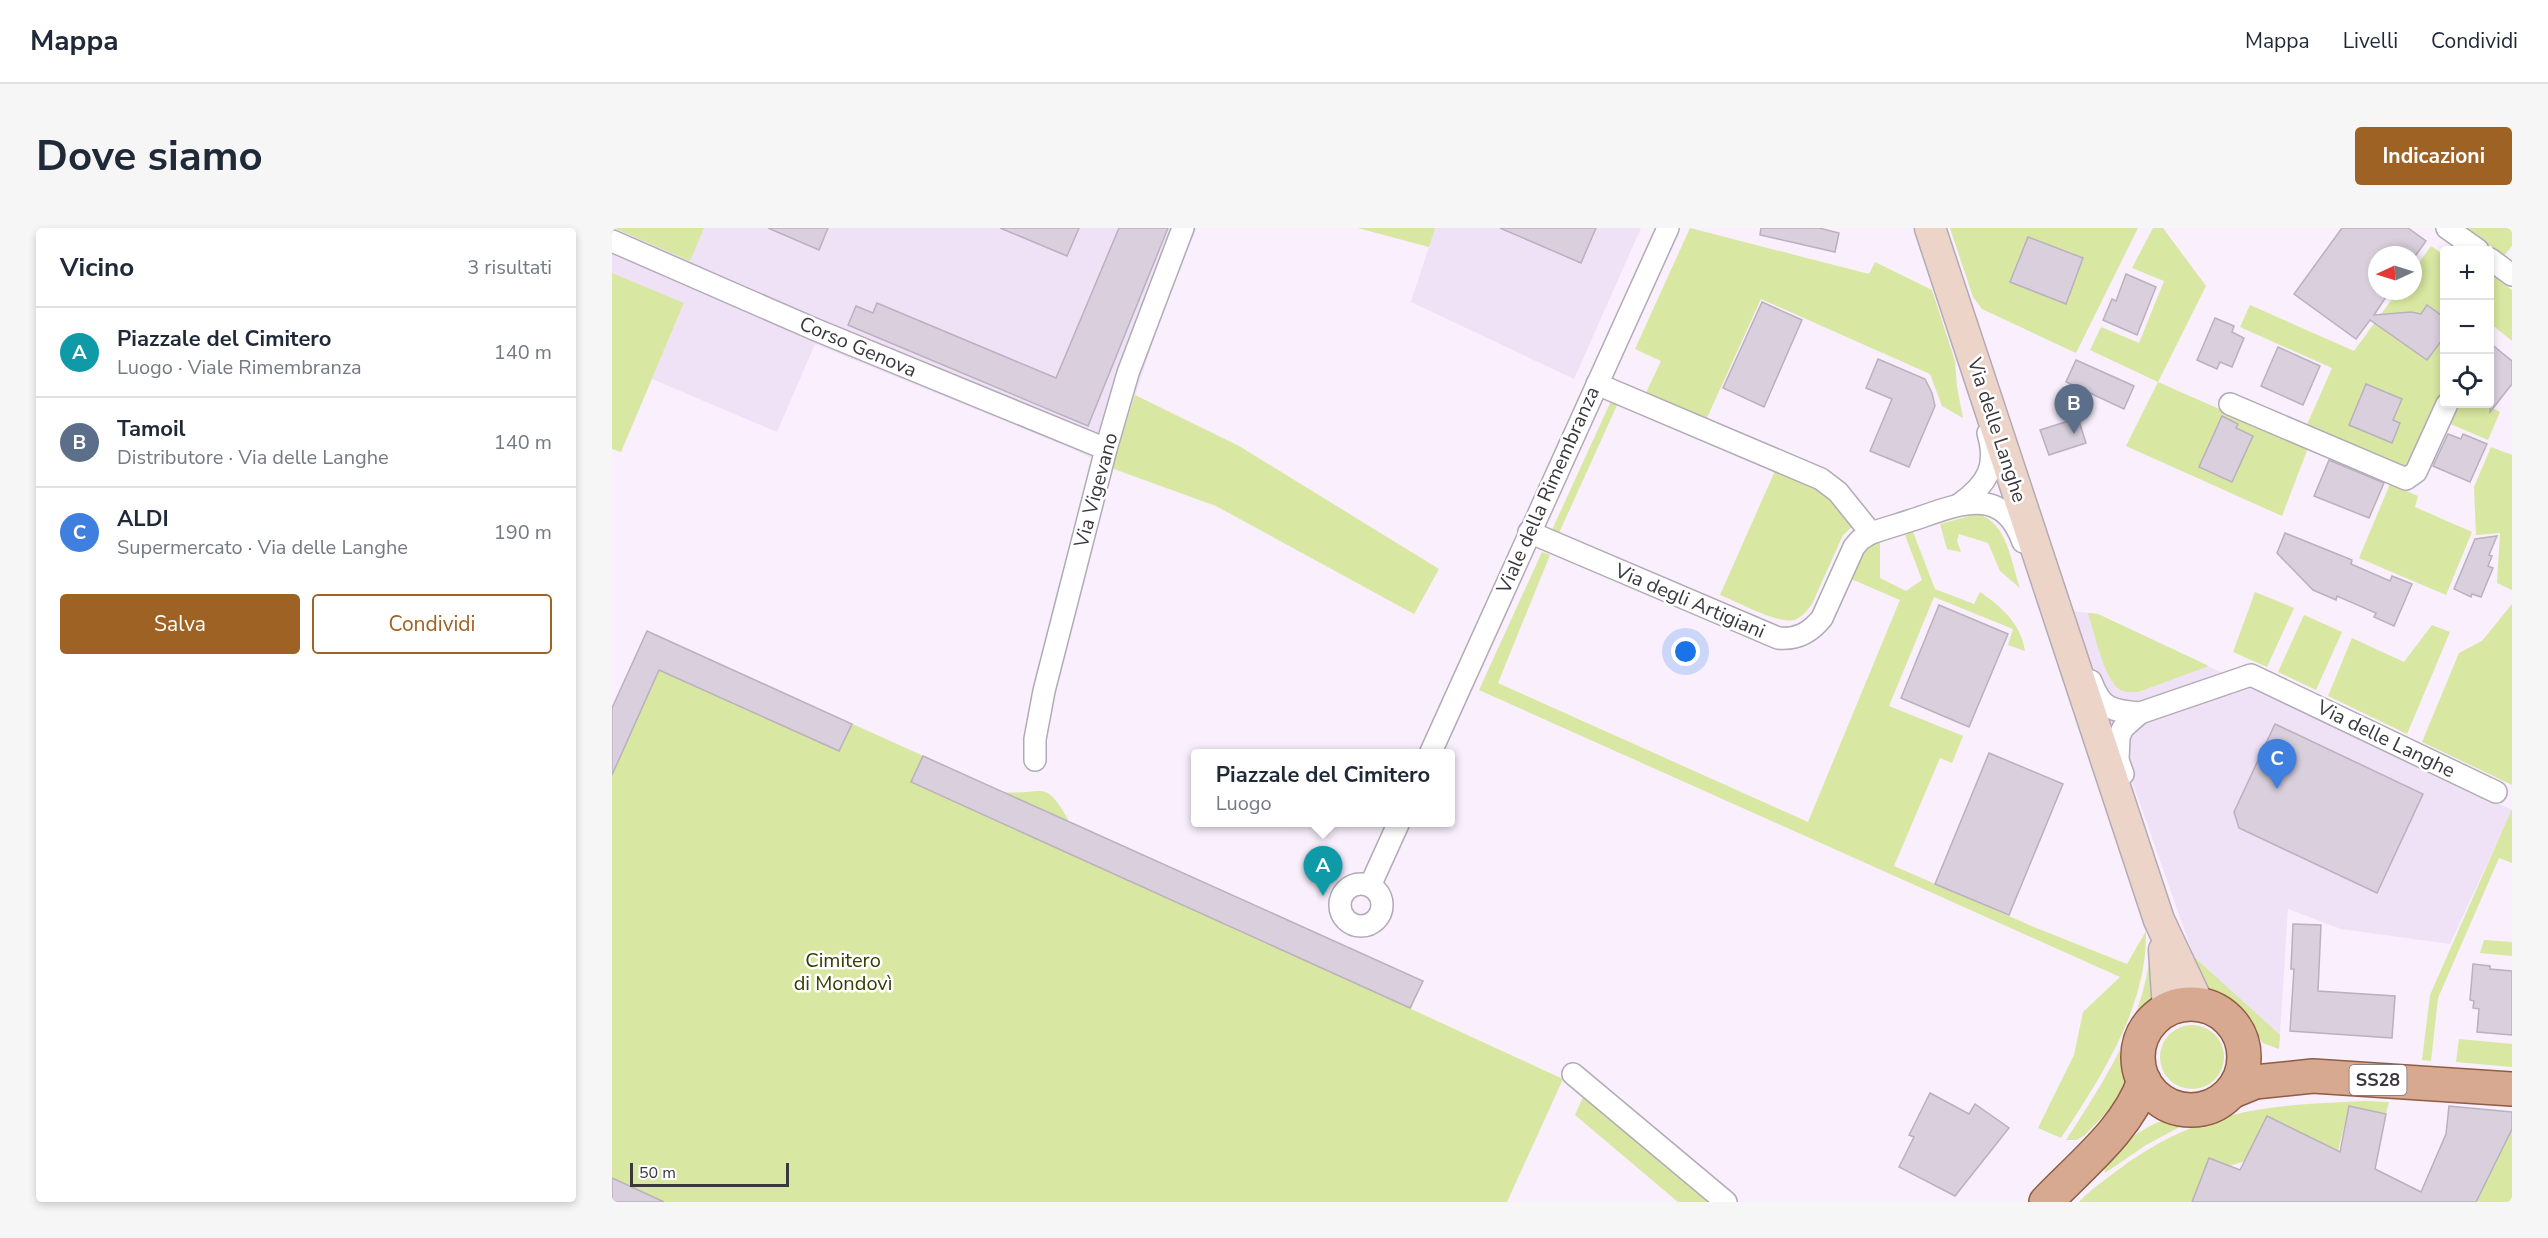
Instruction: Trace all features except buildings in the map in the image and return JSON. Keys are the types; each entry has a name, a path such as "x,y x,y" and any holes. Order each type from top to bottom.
{"main road":[{"name":"Via delle Langhe","path":"1930,228 2159,920 2184,1007"},
{"path":"2184,1007 2212,1009 2224,1016 2241,1038 2244,1052 2242,1072 2233,1091 2220,1102 2203,1109 2185,1110 2168,1105 2154,1095 2144,1081 2139,1065 2139,1048 2144,1032 2155,1019 2184,1007"},
{"name":"SS28","path":"2244,1052 2276,1066 2313,1076"},
{"name":"SS28","path":"2233,1091 2255,1082 2313,1076 2512,1089"},
{"path":"2046,1202 2126,1116 2144,1081"},
{"path":"2101,1145 2137,1116 2153,1107 2168,1105"}],"street":[{"name":"Via Vigevano","path":"1035,760 1035,739 1044,691 1106,449 1128,373 1183,228"},
{"name":"Viale della Rimembranza","path":"1432,749 1668,228"},
{"path":"2447,228 2470,246"},
{"name":"Corso Genova","path":"612,241 1106,449"},
{"path":"2494,263 2512,275"},
{"path":"1597,384 1821,479 1838,492 1871,533"},
{"name":"Via degli Artigiani","path":"1960,504 1982,486 1991,466 1992,446 1982,415 1986,395"},
{"path":"2230,404 2406,479 2416,472 2445,408"},
{"name":"Via degli Artigiani","path":"1529,532 1784,639 1799,636 1815,627 1822,618 1854,547 1860,540 1871,533 1960,504 1978,502 1988,504 2005,513 2017,526 2028,556 2043,567"},
{"name":"Via delle Langhe","path":"2064,633 2084,660 2096,695 2103,704 2119,711 2140,713"},
{"name":"Via delle Langhe","path":"2129,830 2132,813 2130,797 2118,760 2117,748 2123,728 2140,713 2253,675 2496,792"},
{"path":"1370,886 1397,827"},
{"path":"1573,1074 1726,1202"}],"shaded area":[{"path":"612,228 1197,228 1168,296 1111,468 1073,449 815,344 777,432 652,379 684,304 612,273"},
{"path":"1358,228 1641,228 1574,379 1411,302 1429,247"},
{"path":"2072,611 2098,614 2512,810 2450,944 2341,929 2288,909 2279,1049 2263,1043 2239,1014 2211,992 2200,974"}],"green space":[{"path":"614,228 704,228 690,261"},
{"path":"1358,228 1435,228 1429,247"},
{"path":"1690,228 1869,274 1875,262 1932,290 1955,361 1963,418 1942,406 1930,374 1761,299 1706,420 1646,393 1661,361 1635,349"},
{"path":"1950,228 2138,228 2076,353 1982,309 1973,297"},
{"path":"2153,228 2163,228 2206,286 2158,382 2090,350 2101,327 2139,343 2164,281 2132,268"},
{"path":"2466,228 2512,228 2512,246 2504,256 2494,249 2494,246 2490,246"},
{"path":"2431,246 2440,252 2440,401 2409,471 2306,427 2332,368 2240,327 2250,305 2354,351 2391,300 2422,300 2422,258"},
{"path":"612,273 684,303 621,452 612,449"},
{"path":"2494,277 2512,290 2512,341 2494,326"},
{"path":"2158,382 2308,448 2282,516 2126,446"},
{"path":"1135,395 1239,446 1439,569 1414,614 1216,506 1111,468"},
{"path":"1611,401 1618,403 1559,533 1552,530"},
{"path":"2453,408 2492,408 2500,412 2488,440 2446,422"},
{"path":"2491,447 2512,455 2512,590 2497,583 2500,533 2476,535 2474,487"},
{"path":"1775,471 1824,493 1853,526 1843,535 1812,604 1804,614 1794,620 1768,616 1720,595"},
{"path":"2390,484 2418,496 2415,507 2472,532 2446,595 2359,558"},
{"path":"1977,514 1987,518 2001,534 2020,588 2000,571 1988,543 1959,534 1957,541 1961,552 1947,549 1940,524"},
{"path":"1913,532 1935,589 1974,604 1980,592 1996,604 2015,624 2025,651 2008,645 2013,629 1934,597 1889,706 1963,736 1952,763 1940,758 1894,866 2034,927 2127,964 2146,931 2139,987 2130,1014 2106,1065 2061,1138 2038,1128 2074,1055 2083,1012 2120,977 1479,690 1542,552 1550,555 1498,683 1808,822 1900,600 1849,578 1864,552 1880,542 1880,578 1906,591 1922,580 1905,535"},
{"path":"2255,592 2294,608 2267,667 2233,652"},
{"path":"2512,604 2512,785 2422,742 2459,653 2482,641"},
{"path":"2088,613 2098,614 2209,666 2138,692 2121,690 2114,684 2104,665"},
{"path":"2304,615 2342,632 2316,690 2278,672"},
{"path":"2432,625 2450,632 2407,734 2328,696 2352,638 2404,662"},
{"name":"Cimitero di Mondovì","path":"647,631 1003,792 1042,791 1048,793 1061,807 1069,821 1423,981 1411,1009 1563,1079 1507,1202 612,1202 612,708"},
{"path":"2512,809 2512,863 2499,858 2438,998 2431,1061 2422,1060 2430,995"},
{"path":"2484,940 2512,942 2512,956 2480,953"},
{"path":"2151,944 2154,992 2150,1004 2135,1021 2129,1033 2126,1049 2127,1075 2122,1092 2085,1135 2077,1140 2066,1140 2109,1071 2132,1023 2148,971"},
{"path":"2194,957 2280,1035 2279,1049 2263,1043 2239,1014 2211,992 2200,974"},
{"path":"2192,1025 2210,1030 2215,1034 2219,1039 2224,1057 2219,1075 2215,1080 2210,1084 2192,1089 2174,1084 2169,1080 2165,1075 2160,1057 2165,1039 2169,1034 2174,1030"},
{"path":"2459,1039 2512,1044 2512,1067 2456,1062"},
{"path":"1584,1095 1710,1202 1678,1202 1575,1115"},
{"path":"2366,1101 2389,1102 2386,1114 2349,1106 2338,1151 2245,1161 2230,1166 2209,1158 2192,1202 2079,1202 2103,1181 2148,1150 2177,1134 2206,1122 2266,1109"},
{"path":"2167,1119 2189,1122 2146,1145 2105,1173 2106,1165 2118,1148 2150,1126"},
{"path":"2512,1129 2512,1202 2476,1202"}],"place":[{"name":"Tamoil","path":"2074,434"},
{"name":"ALDI","path":"2277,789"},
{"name":"Piazzale del Cimitero","path":"1323,896"}]}
